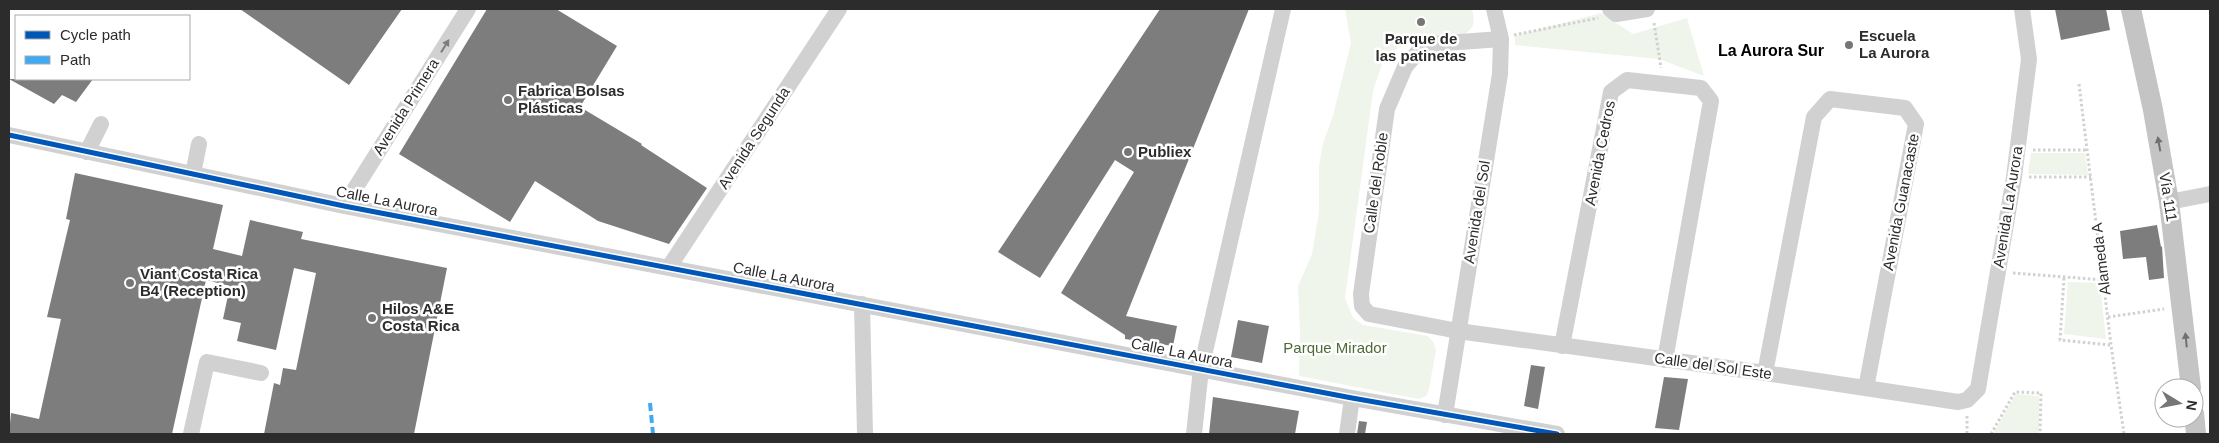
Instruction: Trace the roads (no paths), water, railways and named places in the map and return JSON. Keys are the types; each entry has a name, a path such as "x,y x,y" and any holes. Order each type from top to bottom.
{"main road":[{"name":"Vía 111","path":"2131,9 2153,110 2169,202 2190,378"}],"street":[{"name":"Avenida Primera","path":"344,206 468,9"},
{"name":"Avenida Segunda","path":"668,268 840,9"},
{"path":"1194,434 1201,369 1283,9"},
{"name":"Avenida del Sol","path":"1445,415 1500,74 1501,39 1494,9"},
{"name":"Avenida La Aurora","path":"1967,400 1978,389 2018,150 2029,59 2022,9"},
{"path":"1613,12 1650,13"},
{"name":"Calle del Roble","path":"1458,332 1369,314 1362,306 1361,294 1382,142 1388,109 1396,87 1405,67 1417,52 1432,44 1501,39"},
{"name":"Avenida Cedros","path":"1562,346 1611,92 1627,80 1700,88 1711,101 1665,360"},
{"name":"Avenida Guanacaste","path":"1765,373 1814,117 1830,99 1905,108 1916,124 1866,388"},
{"path":"87,152 101,124"},
{"name":"Calle La Aurora","path":"9,135 344,206 1445,415 1514,431 1557,434"},
{"path":"193,174 198,144"},
{"path":"2169,202 2210,194"},
{"path":"862,304 865,434"},
{"name":"Calle del Sol Este","path":"1458,332 1765,373 1958,402 1967,400"},
{"path":"191,434 208,362 261,373"},
{"path":"1347,434 1352,398"}],"place":[{"name":"Parque de las patinetas","path":"1421,22"},
{"name":"Escuela La Aurora","path":"1849,45"},
{"name":"Fabrica Bolsas Plásticas","path":"508,100"},
{"name":"Publiex","path":"1128,152"},
{"name":"Viant Costa Rica B4 (Reception)","path":"130,283"},
{"name":"Hilos A&E Costa Rica","path":"372,318"}],"district":[{"name":"La Aurora Sur","path":"1771,50"}],"park label":[{"name":"Parque Mirador","path":"1335,348"}]}
